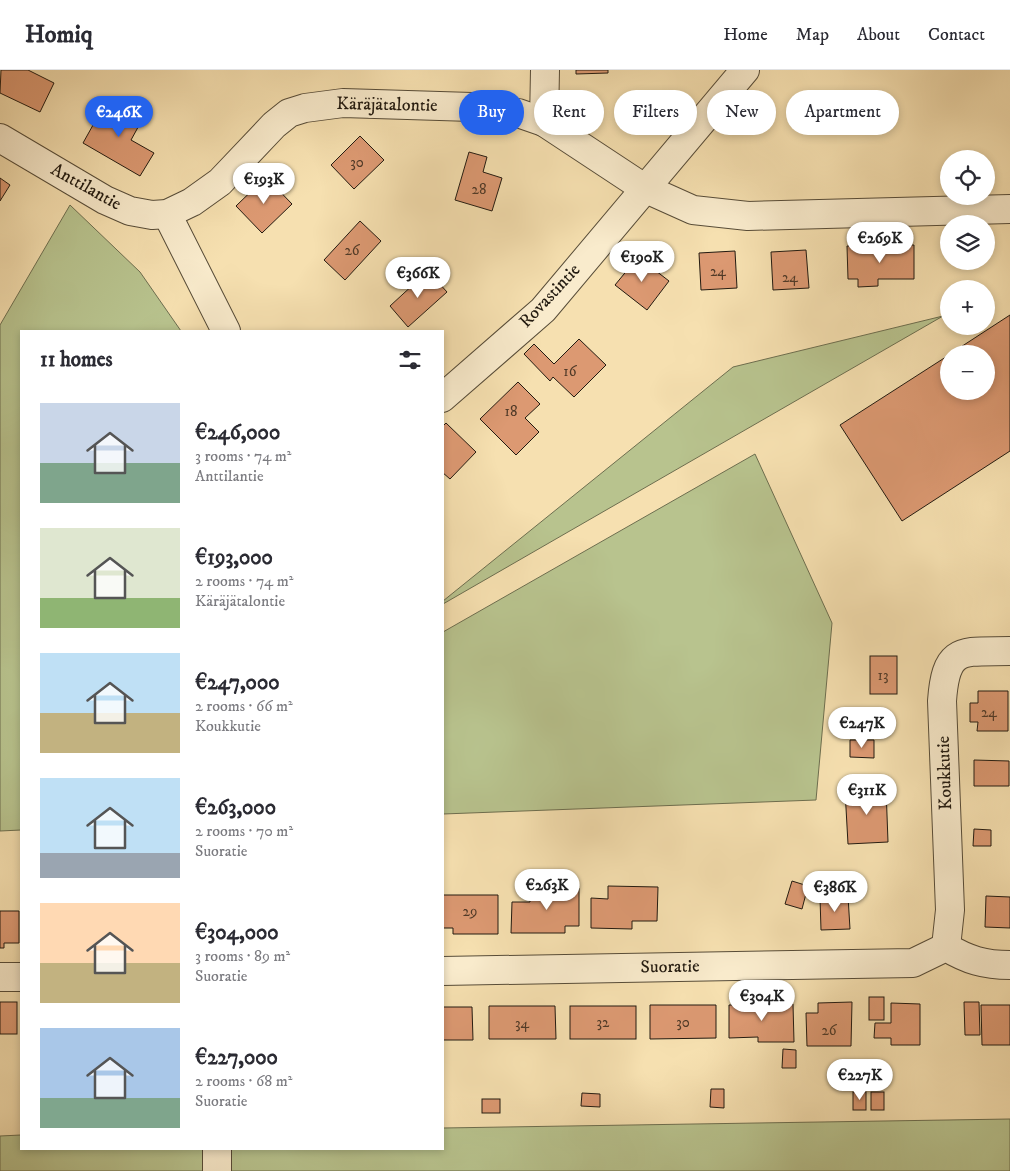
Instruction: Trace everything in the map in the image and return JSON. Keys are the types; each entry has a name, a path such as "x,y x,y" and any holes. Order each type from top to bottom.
{"street":[{"path":"545,70 545,90"},
{"name":"Rovastintie","path":"444,396 543,310 745,70"},
{"name":"Käräjätalontie","path":"167,214 192,202 220,182 274,125 288,113 305,108 344,103 472,107 518,113 534,119"},
{"name":"Käräjätalontie","path":"564,135 644,188 693,210 748,216 1010,209"},
{"name":"Anttilantie","path":"0,138 120,207 141,214 167,214"},
{"path":"167,214 225,330"},
{"name":"Koukkutie","path":"946,947 950,910 942,701 944,678 949,664 957,656 970,652 1010,651"},
{"path":"946,947 962,956 990,965 1010,965"},
{"name":"Suoratie","path":"444,971 913,963 946,947"},
{"path":"0,977 20,977"},
{"path":"216,1150 217,1171"}],"green space":[{"path":"70,205 140,272 180,330 20,330 20,830 0,831 0,325"},
{"path":"940,317 444,603 444,600 733,367"},
{"path":"755,454 832,623 816,800 444,814 444,631"},
{"path":"1010,1119 1010,1171 0,1171 0,1136 20,1135 20,1150 444,1150 444,1128"}],"building":[{"path":"1,70 28,70 54,83 40,112 0,93"},
{"path":"576,70 608,70 608,73 576,74"},
{"path":"107,100 142,120 131,140 154,153 140,176 83,143"},
{"path":"360,136 384,160 354,189 331,165"},
{"path":"469,152 487,157 483,172 502,178 492,211 455,200"},
{"path":"266,177 292,204 262,233 236,206"},
{"path":"0,178 10,185 0,201"},
{"path":"360,221 381,241 345,280 324,260"},
{"path":"914,245 914,279 878,279 878,286 858,287 858,279 848,279 847,246"},
{"path":"806,250 809,288 773,290 771,252"},
{"path":"735,251 737,288 701,290 699,253"},
{"path":"638,257 669,281 647,310 615,285"},
{"path":"428,271 447,292 408,327 390,306"},
{"path":"1010,315 1010,451 902,521 840,425 940,361 940,400 995,400 995,345 964,345 979,335 995,335 995,325"},
{"path":"579,339 606,365 574,397 553,377 550,381 524,354 534,344 554,364"},
{"path":"518,382 540,404 525,418 539,432 516,455 480,419"},
{"path":"446,423 476,452 450,479 444,474 444,425"},
{"path":"870,656 897,656 897,694 870,694"},
{"path":"978,691 1008,691 1008,731 977,731 978,722 970,722 970,703 978,703"},
{"path":"850,740 874,740 874,758 850,757"},
{"path":"974,760 1009,761 1009,786 974,786"},
{"path":"886,788 888,842 848,844 845,790"},
{"path":"974,829 991,830 991,846 973,846"},
{"path":"792,881 808,886 802,909 785,904"},
{"path":"608,886 658,887 657,921 632,921 632,929 591,928 591,898 608,899"},
{"path":"530,888 579,888 579,926 565,926 565,933 511,933 512,902 530,902"},
{"path":"444,895 498,895 498,934 453,934 453,928 444,928"},
{"path":"848,896 850,929 821,930 820,898"},
{"path":"986,896 1010,897 1010,928 985,927"},
{"path":"0,911 19,911 19,943 4,943 4,948 0,948"},
{"path":"869,997 884,997 884,1020 869,1020"},
{"path":"0,1002 17,1002 17,1034 0,1034"},
{"path":"852,1002 851,1046 807,1046 806,1013 818,1013 818,1003"},
{"path":"964,1002 979,1002 980,1035 965,1035"},
{"path":"891,1003 920,1004 920,1045 891,1045 891,1038 874,1038 875,1023 891,1023"},
{"path":"793,1004 794,1042 758,1042 758,1037 729,1038 729,1005"},
{"path":"650,1005 716,1005 716,1038 650,1039"},
{"path":"981,1005 1010,1005 1010,1045 982,1045"},
{"path":"489,1006 555,1006 556,1039 489,1039"},
{"path":"570,1006 636,1006 636,1039 570,1039"},
{"path":"444,1007 472,1007 473,1040 444,1040"},
{"path":"783,1049 796,1050 796,1068 782,1068"},
{"path":"711,1089 724,1089 724,1108 710,1107"},
{"path":"853,1092 866,1092 866,1110 853,1110"},
{"path":"871,1092 884,1092 884,1110 871,1110"},
{"path":"582,1093 600,1094 600,1107 581,1106"},
{"path":"482,1099 500,1099 500,1113 482,1113"}]}
